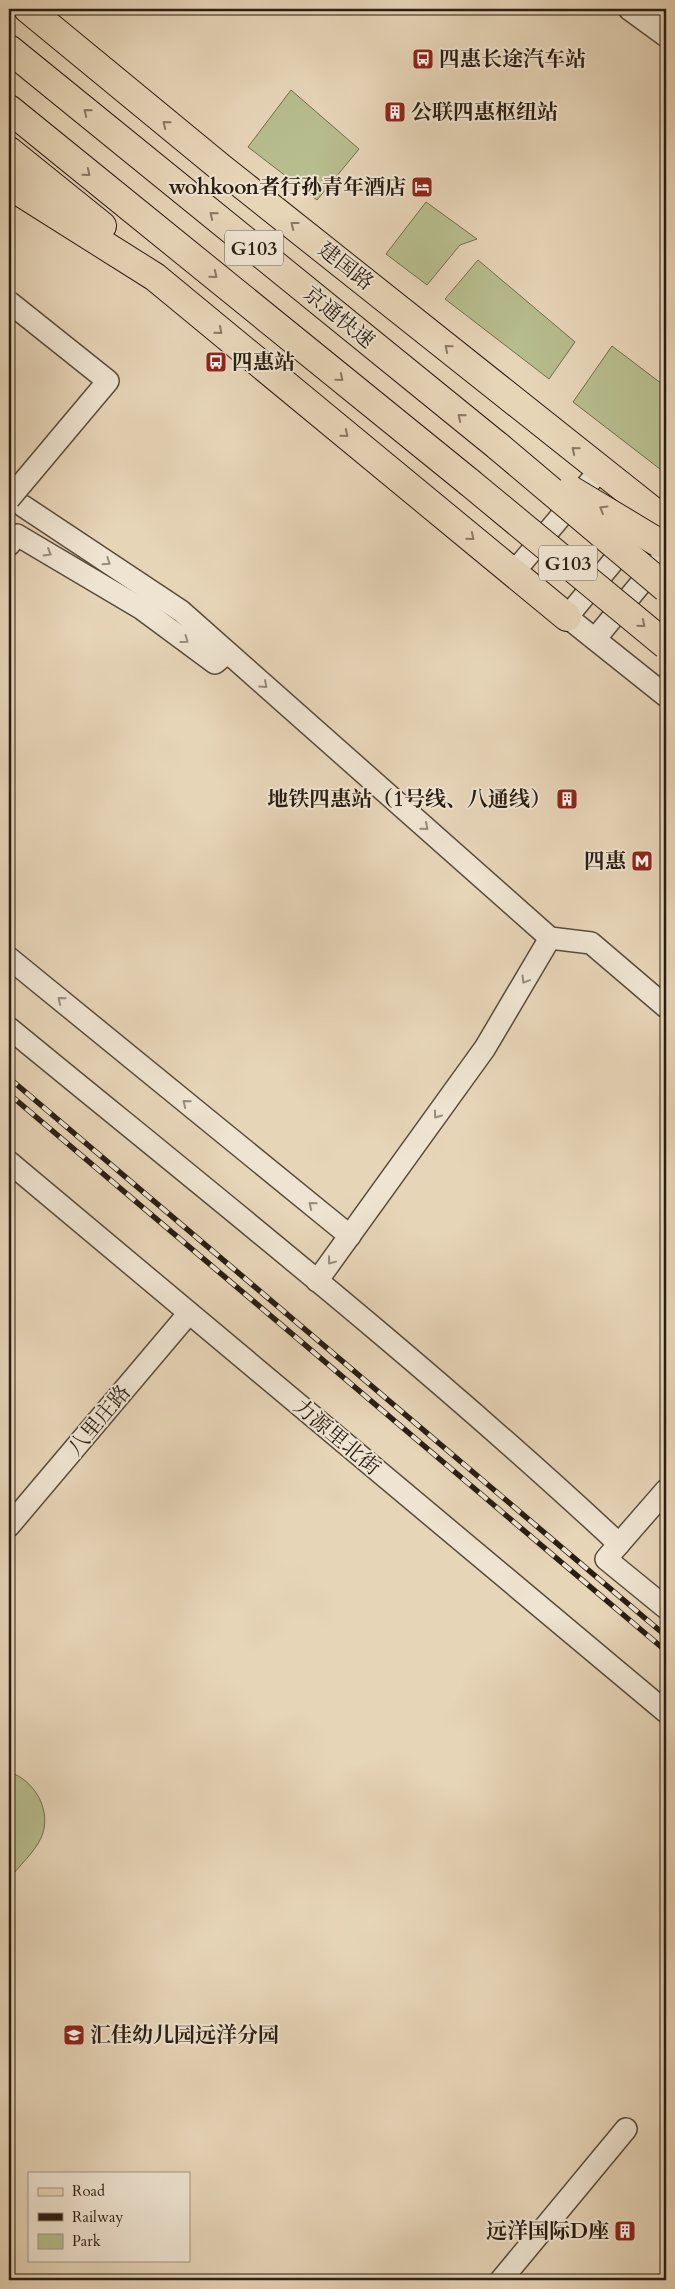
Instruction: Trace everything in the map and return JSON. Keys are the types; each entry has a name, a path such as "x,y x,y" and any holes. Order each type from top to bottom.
{"main road":[{"name":"建国路","path":"28,9 98,69 660,517"},
{"name":"京通快速","path":"9,48 499,447 666,588"},
{"name":"G103","path":"9,109 469,482 666,645"},
{"path":"9,151 127,247 155,278"},
{"path":"9,185 155,278 567,617"},
{"path":"499,447 666,549"}],"street":[{"path":"629,9 666,36"},
{"path":"658,9 666,15"},
{"path":"9,302 108,380 16,503 180,611 550,938 591,943 666,1007"},
{"path":"514,572 600,470"},
{"path":"660,517 567,617 666,696"},
{"path":"9,545 17,535 142,609 215,663 228,653"},
{"path":"595,639 666,553"},
{"path":"317,1281 485,1048 550,938"},
{"path":"9,958 350,1236"},
{"path":"9,1028 317,1281 524,1456 619,1544"},
{"name":"力源里北街","path":"9,1162 666,1712"},
{"name":"八里庄路","path":"9,1526 189,1314"},
{"path":"666,1490 606,1558 666,1608"},
{"path":"500,2280 626,2129"}],"green space":[{"path":"291,90 359,149 317,200 248,147"},
{"path":"426,202 477,239 460,245 427,285 386,254"},
{"path":"478,260 575,342 549,379 445,299"},
{"path":"612,346 666,387 666,462 660,469 573,402"},
{"path":"9,1772 27,1782 34,1790 43,1808 45,1818 44,1828 38,1844 9,1879"}],"railway":[{"path":"9,1078 666,1636"},
{"path":"9,1094 666,1651"}],"place":[{"name":"四惠长途汽车站","path":"423,59"},
{"name":"公联四惠枢纽站","path":"395,112"},
{"name":"wohkoon者行孙青年酒店","path":"422,187"},
{"name":"四惠站","path":"216,362"},
{"name":"地铁四惠站（1号线、八通线）","path":"567,799"},
{"name":"四惠","path":"642,861"},
{"name":"汇佳幼儿园远洋分园","path":"74,2035"},
{"name":"远洋国际D座","path":"625,2231"}]}
